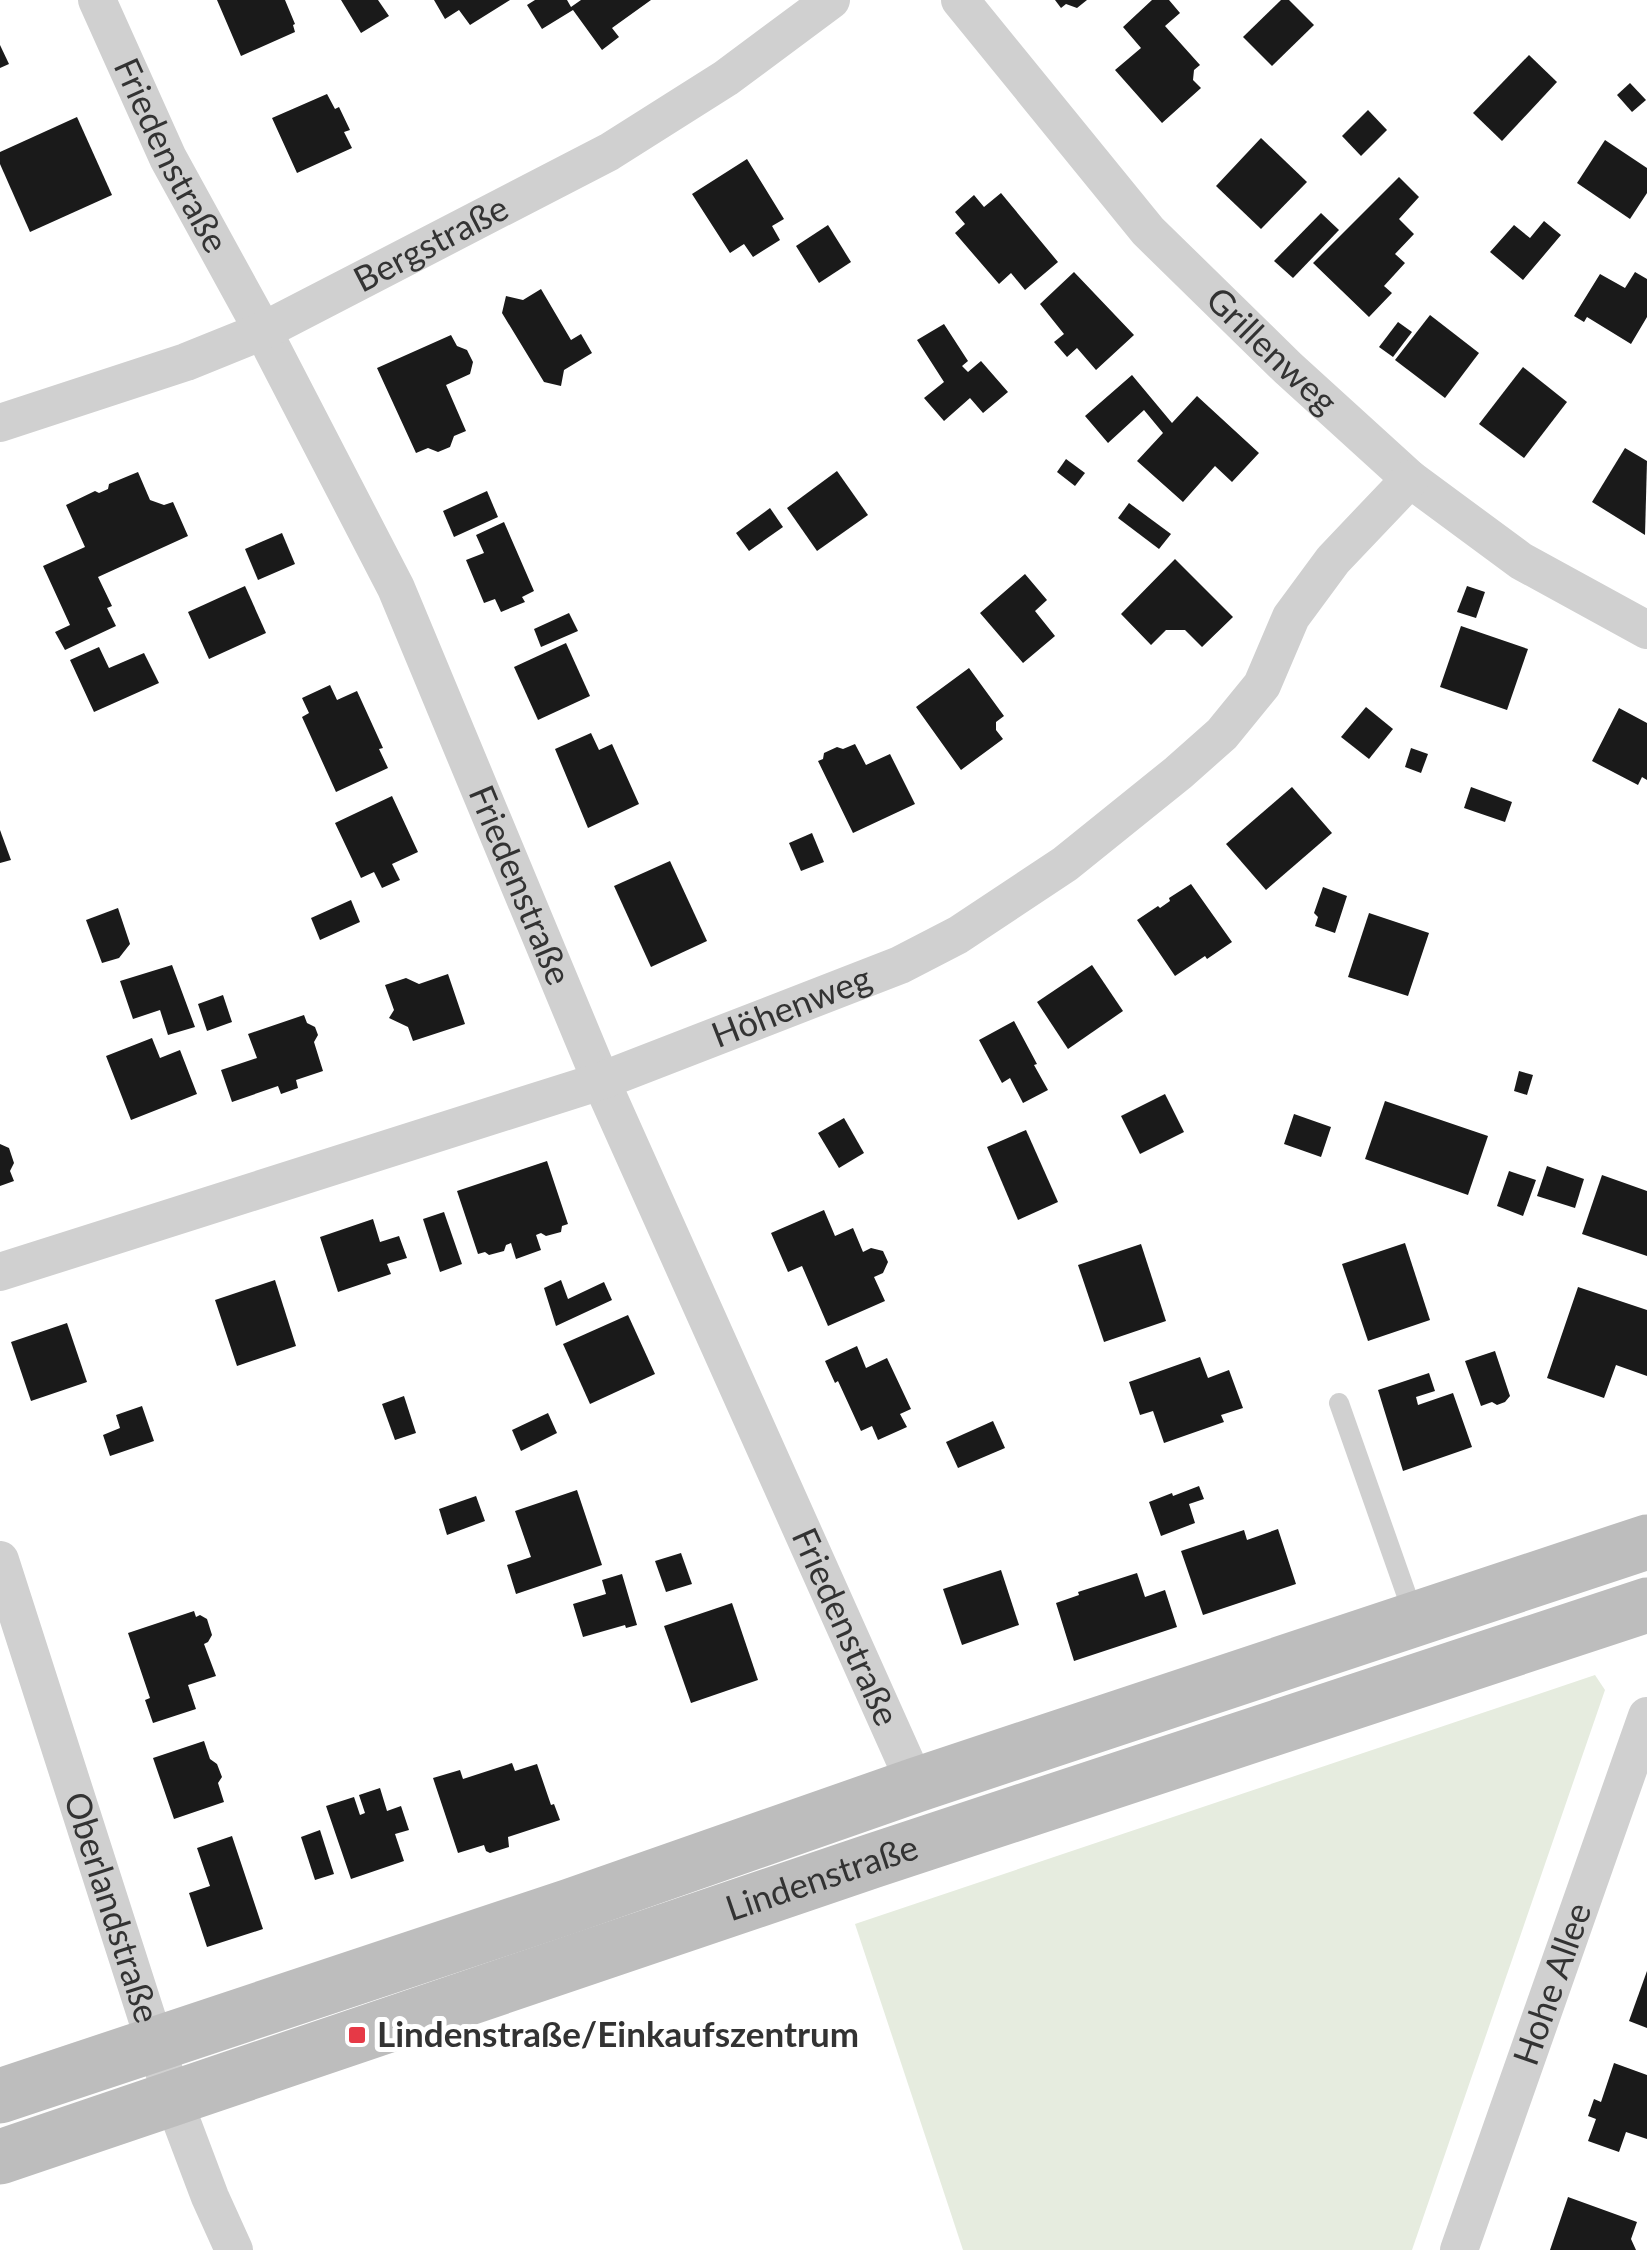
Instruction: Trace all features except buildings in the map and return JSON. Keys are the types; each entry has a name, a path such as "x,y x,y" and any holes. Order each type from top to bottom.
{"street":[{"name":"Friedenstraße","path":"97,0 168,158 264,331 396,588 600,1081 965,1793"},
{"name":"Bergstraße","path":"0,423 186,362 264,331 609,152 726,78 831,0"},
{"name":"Grillenweg","path":"960,0 1148,231 1288,368 1410,478 1520,561 1647,630"},
{"name":"Höhenweg","path":"0,1272 600,1081 900,965 958,935 1064,864 1222,734 1262,686 1291,617 1332,560 1410,478"},
{"name":"Lindenstraße","path":"0,2157 173,2099 579,1932 965,1793 1415,1618 1647,1542"},
{"name":"Oberlandstraße","path":"0,1560 173,2099 234,2250"},
{"name":"Lindenstraße","path":"0,2096 155,2043 579,1932 965,1793 1647,1605"},
{"name":"Hohe Allee","path":"1459,2250 1647,1716"}],"lane":[{"path":"1339,1403 1415,1618"}],"shaded area":[{"path":"1595,1675 1605,1690 1412,2250 963,2250 855,1924"}],"place":[{"name":"Lindenstraße/Einkaufszentrum","path":"357,2035"}]}
